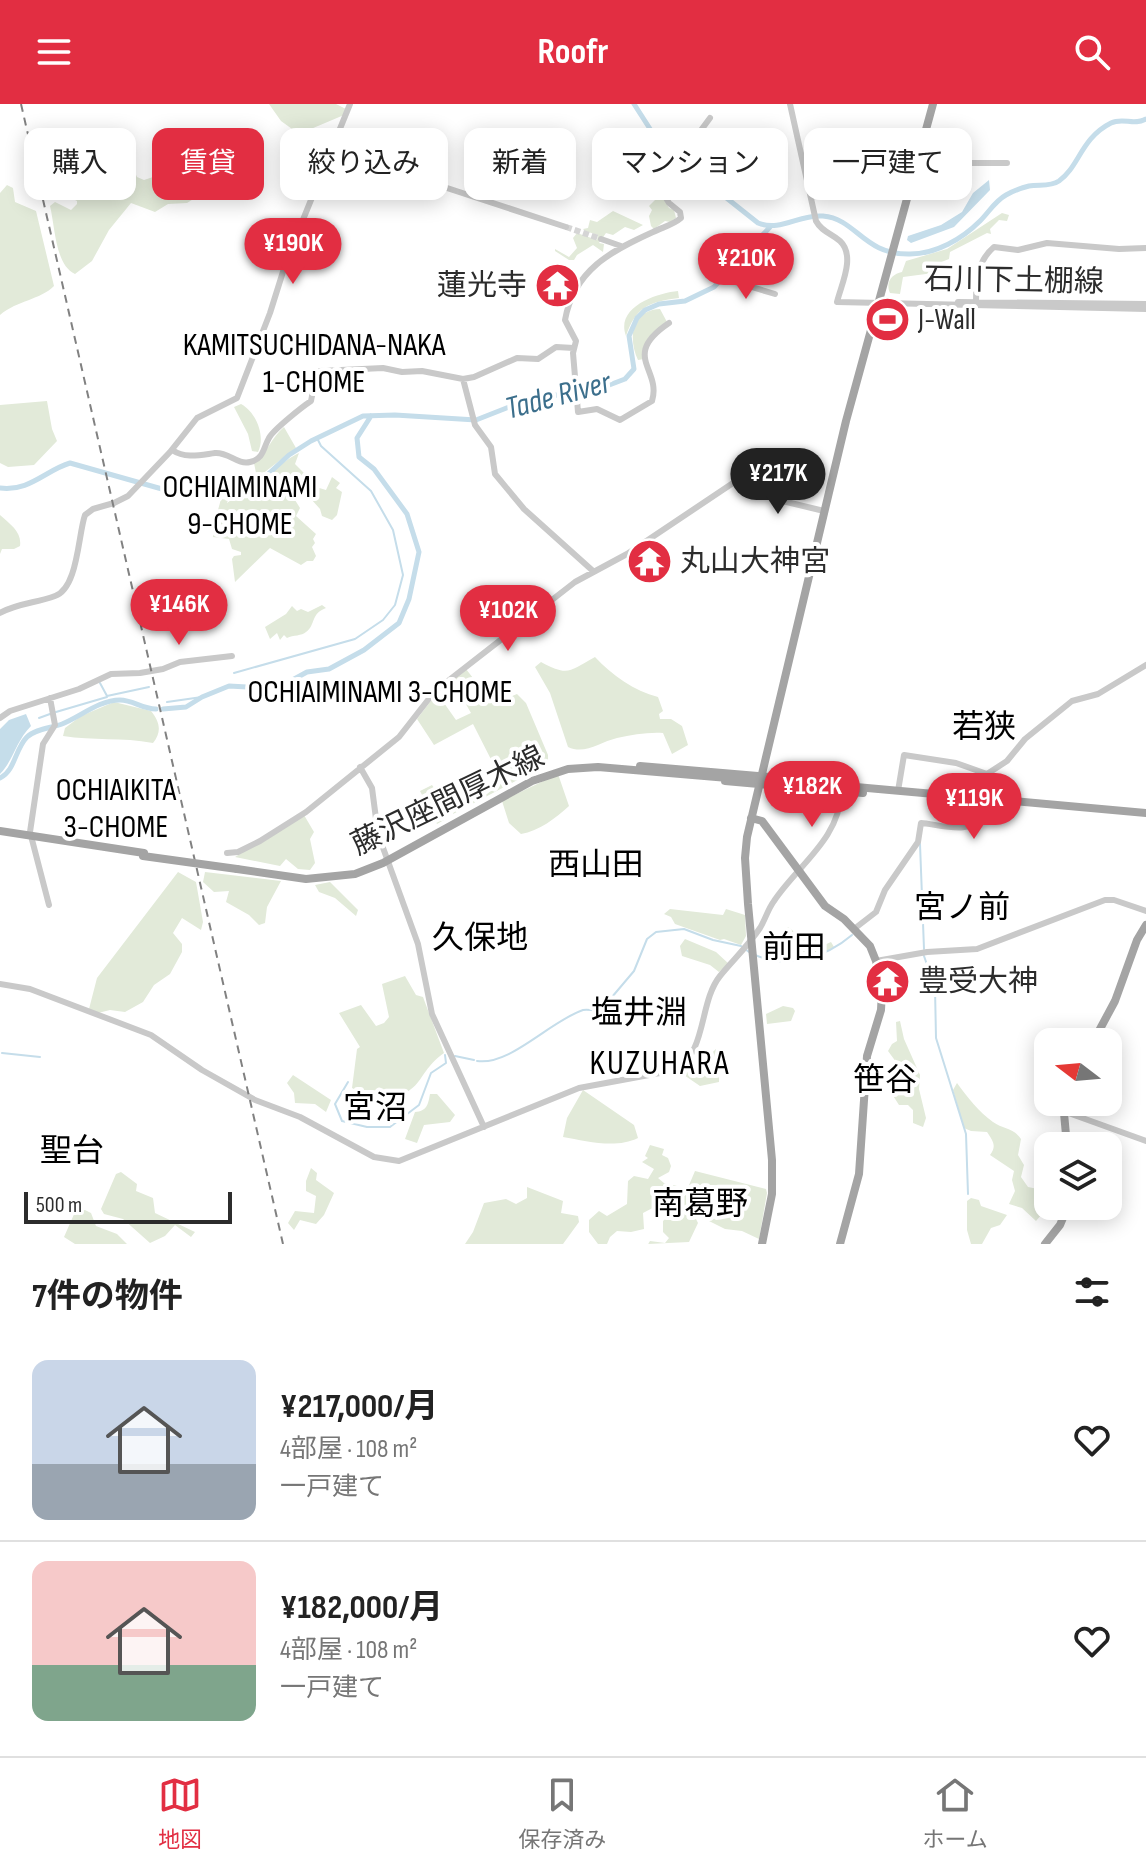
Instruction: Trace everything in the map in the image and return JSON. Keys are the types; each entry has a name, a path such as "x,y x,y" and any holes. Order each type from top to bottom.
{"main road":[{"path":"927,128 934,104"},
{"path":"762,780 824,511 907,200"},
{"path":"764,1244 773,1172 745,858 879,303"},
{"name":"藤沢座間厚木線","path":"0,833 319,879 355,874 387,859 547,771 583,763 728,777"},
{"path":"633,769 655,766 841,792 898,791 983,801"},
{"path":"762,780 1146,816"},
{"path":"789,783 877,791"},
{"path":"753,818 762,821 825,906 870,946 876,961 882,1005 867,1056 859,1174 840,1244"},
{"path":"1101,1028 1146,925"},
{"path":"1045,1244 1062,1220"}],"street":[{"path":"340,128 350,104"},
{"path":"790,104 804,163"},
{"path":"669,323 652,335 647,345 646,365 654,394 652,401 620,420 597,409 578,412 576,339 565,320 570,303 592,267 602,257 681,218 680,212 659,188 710,118"},
{"path":"972,162 1007,163"},
{"path":"448,188 566,227"},
{"path":"0,613 61,593 67,585 79,548 85,515 93,509 123,499 172,450 200,416 233,401 239,395 270,313 282,271 311,200"},
{"name":"石川下土棚線","path":"812,200 816,221 822,230 840,241 846,252 847,264 837,302 1146,306"},
{"path":"601,239 621,246"},
{"path":"976,304 978,271 994,247 1018,250 1047,243 1146,248"},
{"path":"709,274 775,294"},
{"path":"172,450 189,456 225,453 242,462 257,459 272,434 311,401 320,371 383,368 463,379 517,358 538,359 558,347 574,348"},
{"path":"463,379 473,420 491,447 495,474 513,498 593,571"},
{"path":"227,853 238,852 273,834 306,812 405,732 435,691 593,571 627,554 735,482 744,482 774,499 824,511"},
{"path":"0,718 10,711 79,689 111,674 140,673 180,662 232,656"},
{"path":"854,929 876,912 885,890 919,839 921,823 968,827 980,818 987,774 1007,761 1028,736 1072,701 1098,694 1146,665"},
{"path":"49,905 30,837 43,744 54,727 50,698"},
{"path":"898,791 904,755 950,761 987,774"},
{"path":"360,767 372,790 375,820 418,944 432,1014 484,1127"},
{"path":"0,984 30,989 151,1035 241,1093 300,1117 384,1160 406,1159 579,1088 676,1070 682,1066 696,1044 716,982 754,937 774,900 822,844 840,806 841,792"},
{"path":"876,961 924,952 977,949 1105,900 1146,911"},
{"path":"1085,1116 1146,1141"}],"green space":[{"path":"269,104 336,104 346,109 344,115 313,128 291,128 281,121"},
{"path":"136,175 144,180 152,177 152,200 192,200 168,204 155,212 131,203 109,230 92,261 75,274 68,269 57,244 50,206 55,202 71,210 77,204 75,200 136,200"},
{"path":"7,185 13,188 15,202 36,211 54,286 0,315 0,193"},
{"path":"655,200 664,200 674,210 676,218 654,229 649,206"},
{"path":"613,211 643,225 634,230 625,227 613,235 606,233 599,243 604,244 603,252 593,245 574,260 569,260 555,251 569,257 577,248 573,238 577,233 597,240 598,235 583,229 588,228 590,220 597,222"},
{"path":"1002,213 1009,215 1007,221 999,220 990,229 991,234 987,233 950,252 949,259 939,263 941,272 903,277 900,294 890,293 890,279 902,272 906,261 947,249"},
{"path":"678,291 679,298 651,304 639,312 626,336 624,326 627,317 640,303"},
{"path":"660,309 667,322 648,338 644,359 638,360 633,343 634,327 643,314"},
{"path":"47,401 57,441 34,465 8,467 0,463 0,405"},
{"path":"241,404 258,425 261,439 258,452 252,451 248,434 234,407"},
{"path":"284,427 296,448 257,478 254,463"},
{"path":"299,453 295,464 307,476 295,500 300,508 296,516 316,534 312,547 316,556 313,561 301,565 270,548 235,582 232,559 241,552 232,549 229,539 213,537 215,524 211,519 221,499 228,500 227,503 242,492 262,490 276,468"},
{"path":"332,477 340,483 336,488 342,492 337,515 332,520 322,516 311,499 316,487 326,490"},
{"path":"0,515 15,529 20,546 2,549 0,554"},
{"path":"322,605 326,608 318,613 304,633 287,638 284,635 280,640 277,633 270,639 265,627 286,614 292,606 297,611 308,612"},
{"path":"595,657 624,682 658,697 663,711 659,714 660,719 671,719 682,726 688,745 672,754 663,733 657,733 617,738 580,750 568,747 550,693 535,667 541,662 564,671"},
{"path":"466,669 487,696 500,701 517,694 526,703 548,755 548,764 453,814 454,810 487,794 502,781 473,724 434,745 417,719 437,693 456,720 471,713 452,680"},
{"path":"114,702 151,711 159,727 153,743 63,736 65,728 81,716"},
{"path":"558,774 569,806 547,823 521,834 509,823 502,801"},
{"path":"432,785 441,798 444,820 437,824 420,791"},
{"path":"304,815 314,832 310,839 315,863 310,870 298,869 286,859 280,866 235,857"},
{"path":"178,872 196,882 203,922 201,930 182,918 173,933 182,944 182,952 170,974 154,985 143,1002 125,1012 110,1010 98,1013 89,1009 97,978"},
{"path":"205,872 281,881 267,907 265,923 259,925 249,915 226,902 229,891 214,892 203,882"},
{"path":"330,882 358,910 356,916 335,898 319,892 315,885"},
{"path":"670,909 723,915 726,909 745,915 746,936 741,945 720,940 675,924 671,917 664,914"},
{"path":"788,927 800,936 817,937 822,946 831,942 834,947 814,957 772,960 772,939"},
{"path":"685,939 716,952 729,964 719,972 710,965 682,956 680,946"},
{"path":"405,976 416,995 423,997 444,1053 412,1089 404,1093 378,1096 379,1091 355,1090 352,1088 357,1049 360,1047 339,1013 361,1005 376,1026 384,1023 389,1017 382,984"},
{"path":"783,1006 795,1011 791,1021 767,1024 766,1014"},
{"path":"900,1021 904,1039 920,1075 919,1089 926,1118 923,1127 913,1123 913,1110 908,1105 899,1105 888,1088 902,1070 888,1051 897,1041 896,1022"},
{"path":"716,1049 712,1069 719,1073 719,1082 700,1086 681,1073 690,1057 702,1062"},
{"path":"293,1075 331,1100 326,1112 315,1104 295,1103 294,1093 287,1083"},
{"path":"957,1083 988,1118 1021,1139 1018,1155 1024,1165 1021,1177 1028,1187 1034,1188 1034,1219 1022,1208 1009,1204 1015,1191 1012,1180 1014,1171 990,1155 993,1144 987,1132 964,1128 953,1090"},
{"path":"583,1090 634,1125 638,1138 611,1144 563,1137 567,1118"},
{"path":"430,1094 437,1094 455,1115 450,1122 424,1125 417,1143 405,1139 415,1112 426,1107"},
{"path":"650,1145 664,1149 662,1155 668,1158 671,1166 669,1172 658,1178 677,1186 681,1204 695,1171 766,1189 759,1239 742,1231 725,1229 689,1211 684,1211 694,1215 698,1223 689,1242 648,1244 650,1241 665,1243 669,1238 663,1232 663,1221 672,1213 664,1202 643,1213 644,1229 617,1231 607,1244 598,1244 589,1232 589,1220 599,1211 607,1216 627,1204 628,1181 634,1176 648,1179 654,1169 642,1162 648,1158 645,1156"},
{"path":"311,1168 317,1173 316,1180 334,1193 316,1224 300,1220 294,1230 288,1223 295,1211 314,1213 316,1196 306,1191"},
{"path":"121,1172 137,1184 136,1191 153,1198 155,1213 195,1232 191,1237 175,1225 165,1236 150,1243 123,1219 104,1214 101,1209 116,1174"},
{"path":"527,1187 563,1201 561,1213 578,1216 579,1222 563,1244 465,1244 484,1203 506,1199 516,1204 527,1198"},
{"path":"971,1198 979,1200 981,1206 1007,1215 1000,1225 991,1228 982,1244 971,1244 967,1230 967,1201"},
{"path":"85,1210 91,1213 96,1226 117,1234 127,1244 75,1244 64,1237 75,1212"}],"water":[{"path":"989,180 990,190 954,227 911,243 907,240 908,236 941,225 962,212 972,200 973,193"},
{"path":"26,714 31,726 0,774 0,729 9,720"}],"waterway":[{"path":"634,104 661,146 758,223 774,225 823,216 844,223 881,249 910,254 939,248 957,239 1011,192 1056,183 1066,175 1093,136 1111,123 1146,119"},
{"name":"Tade River","path":"0,488 29,484 70,463 162,489 203,478 256,481 311,441 363,416 476,420 527,400 604,387 625,379 634,369 629,336 637,318 645,310 659,304 685,301 714,287 770,227"},
{"path":"163,709 186,707 229,686 266,688 285,684 307,672 329,669 364,650 399,623 409,599 419,552 407,514 374,469 359,457 357,438 371,416"},
{"path":"234,673 355,639 383,620 395,605 403,575 393,530 371,491 321,446 317,438"},
{"path":"100,683 107,696 149,687"},
{"path":"56,712 107,697"},
{"path":"167,702 202,697"},
{"path":"0,778 9,770 23,742 34,732 62,724 112,701 125,700 156,709"},
{"path":"39,718 50,714"},
{"path":"920,844 924,949"},
{"path":"477,1061 503,1057 583,1010 601,1010 634,971 647,939 656,932 684,929 741,946 749,952"},
{"path":"755,955 780,961 806,959 830,950 852,935"},
{"path":"924,956 935,988 936,1038 966,1134 968,1194"},
{"path":"2,1053 40,1057"},
{"path":"348,1082 335,1104 342,1121 367,1127 390,1127 419,1105 431,1073 446,1063 445,1055"},
{"path":"455,1056 474,1060"}],"tunnel":[{"path":"566,227 601,239"}],"railway":[{"path":"21,104 283,1244"}],"place":[{"name":"蓮光寺","path":"558,286"},
{"name":"J-Wall","path":"887,320"},
{"name":"丸山大神宮","path":"649,562"},
{"name":"豊受大神","path":"887,982"}],"district":[{"name":"KAMITSUCHIDANA-NAKA 1-CHOME","path":"314,364"},
{"name":"OCHIAIMINAMI 9-CHOME","path":"240,506"},
{"name":"OCHIAIMINAMI 3-CHOME","path":"380,692"},
{"name":"若狭","path":"984,727"},
{"name":"OCHIAIKITA 3-CHOME","path":"116,808"},
{"name":"西山田","path":"596,865"},
{"name":"宮ノ前","path":"962,908"},
{"name":"久保地","path":"480,938"},
{"name":"前田","path":"794,948"},
{"name":"塩井淵","path":"639,1013"},
{"name":"KUZUHARA","path":"660,1063"},
{"name":"笹谷","path":"885,1080"},
{"name":"宮沼","path":"375,1108"},
{"name":"聖台","path":"72,1151"},
{"name":"南葛野","path":"700,1204"}]}
